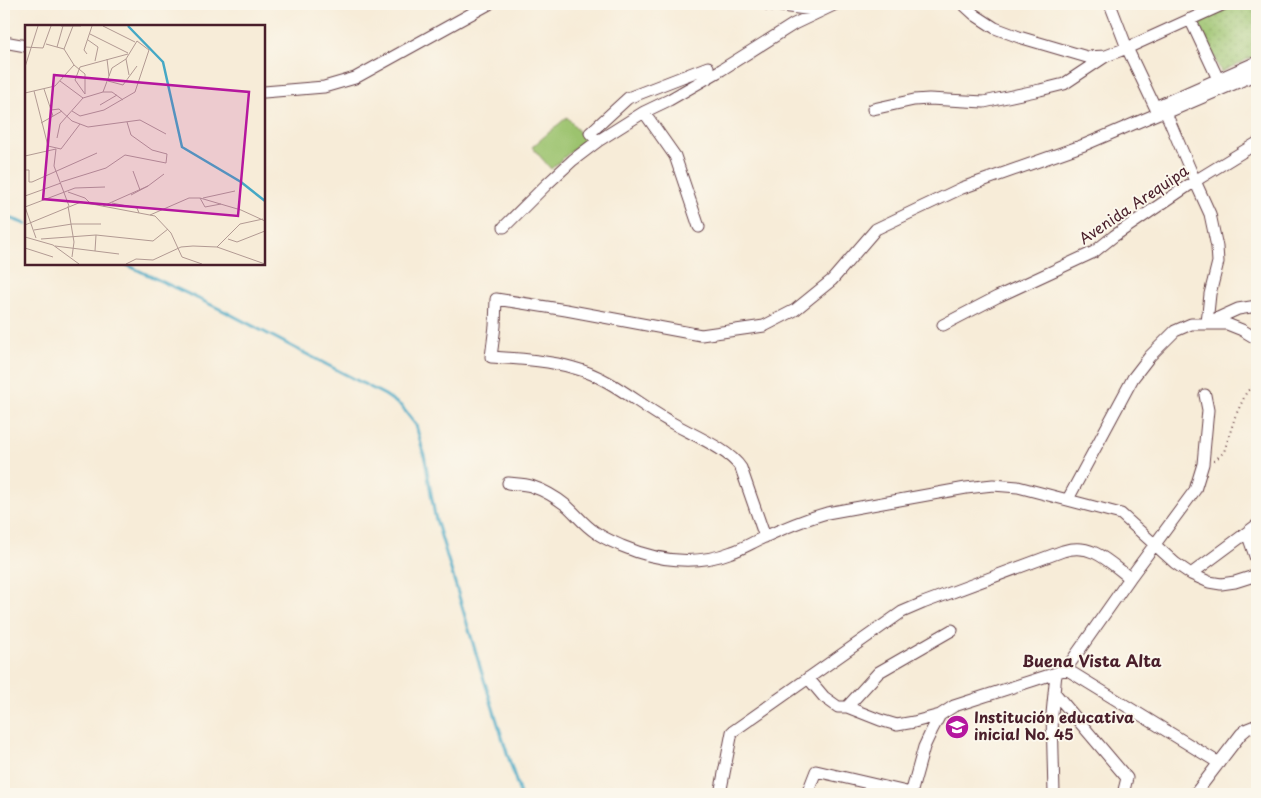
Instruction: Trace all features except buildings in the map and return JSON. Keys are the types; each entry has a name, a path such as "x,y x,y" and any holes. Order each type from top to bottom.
{"street":[{"path":"265,92 324,87 355,78 489,4"},
{"path":"767,4 821,11"},
{"path":"504,227 573,160 598,141 644,112 721,70 794,24 836,4"},
{"path":"963,4 975,15 995,28 1019,37 1087,56 1106,56"},
{"path":"1110,4 1127,48 1210,214 1218,262 1210,294 1207,323"},
{"path":"873,109 914,100 929,99 984,102 1064,84 1106,56 1224,4"},
{"path":"1190,19 1218,79"},
{"path":"4,42 25,46"},
{"path":"1160,111 1218,79 1257,62"},
{"path":"598,141 590,133 628,98 708,67"},
{"path":"765,537 741,468 736,460 590,373 573,367 541,361 491,357 496,299 701,335 764,326 795,310 832,280 876,229 962,188 1084,145 1160,111 1257,74"},
{"path":"644,112 675,156 699,227"},
{"name":"Avenida Arequipa","path":"943,325 997,297 1094,252 1194,181 1257,144"},
{"path":"1207,323 1238,309 1257,306"},
{"path":"1068,499 1133,378 1150,356 1175,331 1191,324 1227,324 1257,339"},
{"path":"1054,794 1052,714 1054,692 1061,671 1195,490 1203,464 1208,410 1205,395"},
{"path":"508,483 531,486 548,494 567,506 595,532 626,547 650,556 679,560 705,559 732,552 809,518 827,513 994,484 1018,486 1121,514 1175,563 1191,574 1209,582 1221,584 1235,582 1257,575"},
{"path":"1191,574 1257,525"},
{"path":"1246,533 1257,562"},
{"path":"720,794 732,732 892,619 912,607 1068,549 1081,548 1094,552 1130,578"},
{"path":"847,707 880,672 952,630"},
{"path":"808,678 824,697 838,707 847,707 897,725 940,715 954,706 1061,671 1218,763"},
{"path":"1054,692 1127,778 1123,794"},
{"path":"807,794 816,771 911,794 924,747 940,715"},
{"path":"1195,794 1241,734 1257,725"}],"path":[{"path":"1203,464 1212,463 1224,452 1235,417 1247,391 1257,386"}],"green space":[{"path":"1237,4 1257,4 1257,55 1221,72 1198,22"},
{"path":"567,117 585,139 551,169 532,147"}],"waterway":[{"path":"4,216 25,224"},
{"path":"127,265 224,311 385,395 401,406 416,425 425,459 435,516 520,794"}],"place":[{"name":"Institución educativa inicial No. 45","path":"957,727"}],"district":[{"name":"Buena Vista Alta","path":"1092,661"}]}
